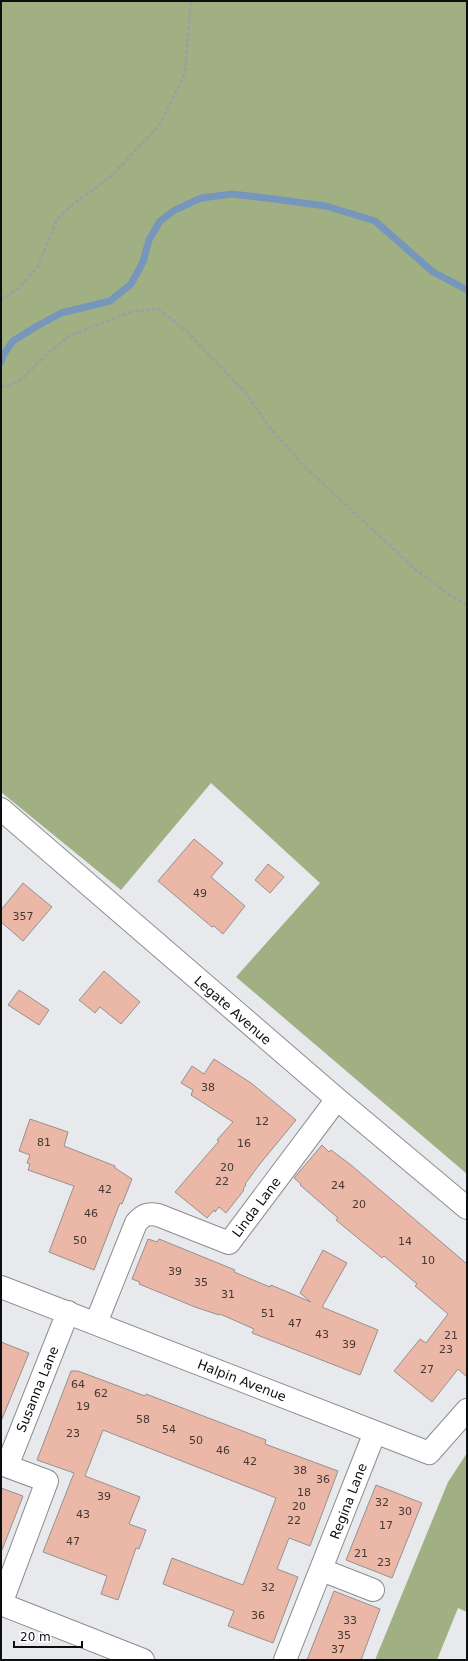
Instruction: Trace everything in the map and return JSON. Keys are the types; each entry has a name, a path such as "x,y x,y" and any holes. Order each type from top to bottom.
{"street":[{"name":"Legate Avenue","path":"1,809 337,1099 467,1208"},
{"name":"Linda Lane","path":"96,1322 136,1223 144,1215 150,1213 158,1215 229,1243 337,1099"},
{"name":"Halpin Avenue","path":"1,1287 96,1322 430,1453 467,1410"},
{"name":"Susanna Lane","path":"1,1604 47,1481 4,1465 68,1312"},
{"name":"Regina Lane","path":"286,1660 375,1432"},
{"path":"322,1570 373,1590"},
{"path":"1,1604 143,1660"}],"path":[{"path":"1,300 19,288 38,266 57,219 73,204 110,178 159,126 185,73 190,1"},
{"path":"1,387 22,379 46,355 69,336 133,311 158,309 183,328 246,393 270,428 305,467 416,570 451,596 467,605"}],"green space":[{"path":"1,1 467,1 467,1174 236,977 320,883 211,783 121,890 1,792"},
{"path":"467,1453 467,1612 458,1608 437,1660 375,1660 448,1482"}],"building":[{"path":"194,839 223,863 211,877 245,906 223,934 214,926 212,927 158,881"},
{"path":"268,864 284,877 270,893 255,880"},
{"path":"23,883 52,907 23,941 1,922 1,910"},
{"path":"104,971 140,1002 121,1024 100,1007 95,1013 79,1000"},
{"path":"19,990 49,1010 39,1025 8,1005"},
{"path":"214,1059 251,1083 296,1120 259,1165 245,1184 244,1190 226,1213 219,1207 207,1218 175,1192 219,1141 217,1140 233,1122 191,1095 193,1090 181,1083 192,1066 204,1074"},
{"path":"30,1119 68,1132 64,1146 115,1166 115,1168 132,1179 122,1204 120,1203 94,1270 49,1252 74,1186 28,1170 30,1164 27,1163 30,1155 19,1151"},
{"path":"322,1145 329,1152 331,1150 351,1165 467,1264 467,1377 458,1369 432,1402 394,1371 420,1339 426,1343 448,1314 415,1286 417,1284 384,1256 382,1258 336,1220 338,1218 294,1178"},
{"path":"148,1239 157,1242 159,1239 235,1270 234,1272 270,1287 271,1285 311,1302 300,1293 323,1250 347,1263 322,1307 378,1330 360,1375 252,1333 254,1329 220,1314 219,1315 195,1307 139,1284 140,1282 132,1279"},
{"path":"1,1342 29,1353 2,1419 1,1419"},
{"path":"71,1371 78,1371 145,1396 146,1394 266,1440 265,1444 338,1471 310,1546 289,1538 277,1569 298,1577 273,1643 228,1626 234,1611 163,1584 172,1558 243,1585 276,1498 103,1430 85,1476 140,1497 129,1524 146,1530 139,1549 136,1548 118,1600 101,1594 107,1576 43,1552 74,1473 37,1460"},
{"path":"376,1485 422,1503 392,1578 346,1560"},
{"path":"1,1488 23,1496 2,1550 1,1549"},
{"path":"334,1591 380,1609 361,1660 307,1660"}],"waterway":[{"path":"1,362 3,355 13,341 37,326 61,313 110,301 131,284 143,262 149,240 160,221 175,210 201,198 232,194 274,199 326,206 375,221 433,272 467,290"}]}
